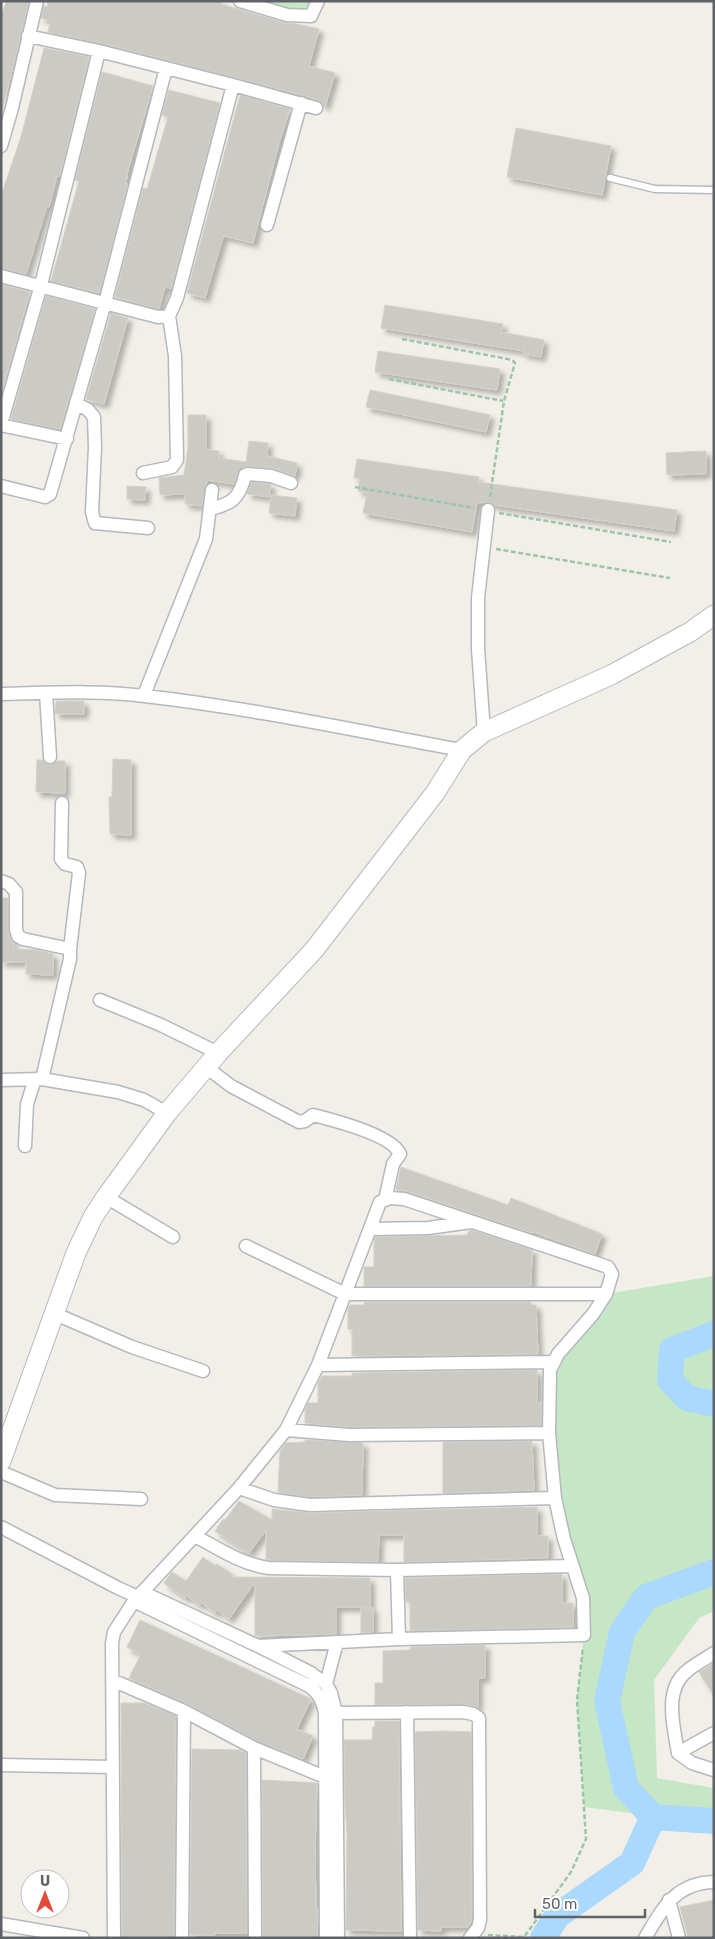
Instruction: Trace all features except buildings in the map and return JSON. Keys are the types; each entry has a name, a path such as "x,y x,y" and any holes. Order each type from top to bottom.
{"street":[{"path":"1,146 7,107 37,1"},
{"path":"240,1 287,14 312,16 318,1"},
{"path":"28,36 99,51 316,108"},
{"path":"67,439 1,424 41,285 99,51"},
{"path":"1,486 46,497 50,494 105,303 166,68"},
{"path":"143,473 172,467 177,460 175,356 169,316 174,309 234,85"},
{"path":"267,225 301,103"},
{"path":"1,276 158,317 169,316"},
{"path":"77,404 87,409 94,418 96,447 92,512 96,523 148,528"},
{"path":"210,509 221,506 236,497 243,487 245,476 248,474 271,476 291,483"},
{"path":"144,695 206,539 212,490"},
{"path":"484,732 478,649 478,598 488,510"},
{"path":"141,1499 55,1495 2,1462 53,1313 85,1233 106,1197 167,1113 212,1060 314,950 435,793 462,750 484,732 611,674 690,632 714,615"},
{"path":"1,694 98,692 144,695 213,705 462,750"},
{"path":"46,694 50,757"},
{"path":"25,1146 27,1104 38,1079 70,959 80,873 76,866 65,864 61,860 62,803"},
{"path":"1,881 9,884 16,892 16,929 18,936 70,949"},
{"path":"100,1000 161,1024 212,1060 231,1086 299,1122 305,1121 313,1115 347,1125 391,1144 398,1149 400,1154 393,1164 385,1200 377,1207 371,1229 318,1365 286,1430 239,1488 138,1597 113,1637 114,1938"},
{"path":"1,1080 38,1079 131,1095 167,1113"},
{"path":"106,1197 174,1237"},
{"path":"258,1646 399,1639 584,1635 583,1598 564,1539 555,1498 549,1433 550,1370 553,1362 593,1314 606,1294 612,1274 608,1267 602,1263 404,1199 385,1200"},
{"path":"371,1229 428,1228 473,1222"},
{"path":"246,1246 345,1294 606,1294"},
{"path":"53,1313 132,1347 203,1371"},
{"path":"318,1365 553,1362"},
{"path":"286,1430 367,1435 549,1433"},
{"path":"239,1488 274,1500 310,1505 555,1498"},
{"path":"1,1527 118,1588 258,1646 311,1673 326,1684 331,1693 325,1777 326,1938"},
{"path":"195,1536 240,1560 258,1567 397,1570 572,1566"},
{"path":"397,1570 399,1639"},
{"path":"138,1597 314,1689 330,1713 338,1938"},
{"path":"326,1684 337,1642"},
{"path":"714,1653 686,1672 676,1686 672,1708 678,1753 692,1764 714,1770"},
{"path":"112,1680 184,1711 254,1748 325,1777"},
{"path":"182,1938 184,1711"},
{"path":"407,1712 410,1938"},
{"path":"330,1713 470,1713 479,1718 480,1920 472,1936"},
{"path":"678,1753 714,1733"},
{"path":"254,1748 255,1938"},
{"path":"1,1765 113,1767"},
{"path":"645,1938 668,1900 691,1886 702,1882 714,1882"},
{"path":"668,1900 679,1938"},
{"path":"1,1924 83,1938"}],"lane":[{"path":"610,178 655,189 714,190"}],"path":[{"path":"402,339 513,361 515,363 504,401 488,510"},
{"path":"389,379 504,401"},
{"path":"355,487 671,542"},
{"path":"485,547 670,578"},
{"path":"472,1936 524,1937 571,1872 586,1839 577,1700 584,1635"}],"green space":[{"path":"240,1 318,1 311,16"},
{"path":"714,1276 714,1611 699,1618 654,1680 657,1778 714,1788 714,1824 584,1807 577,1700 584,1635 549,1433 558,1354 606,1294"}],"waterway":[{"path":"714,1334 672,1350 670,1380 687,1398 714,1404"},
{"path":"543,1938 557,1916 632,1863 653,1817 626,1788 607,1701 622,1632 646,1597 714,1572"},
{"path":"653,1817 714,1821"}]}
